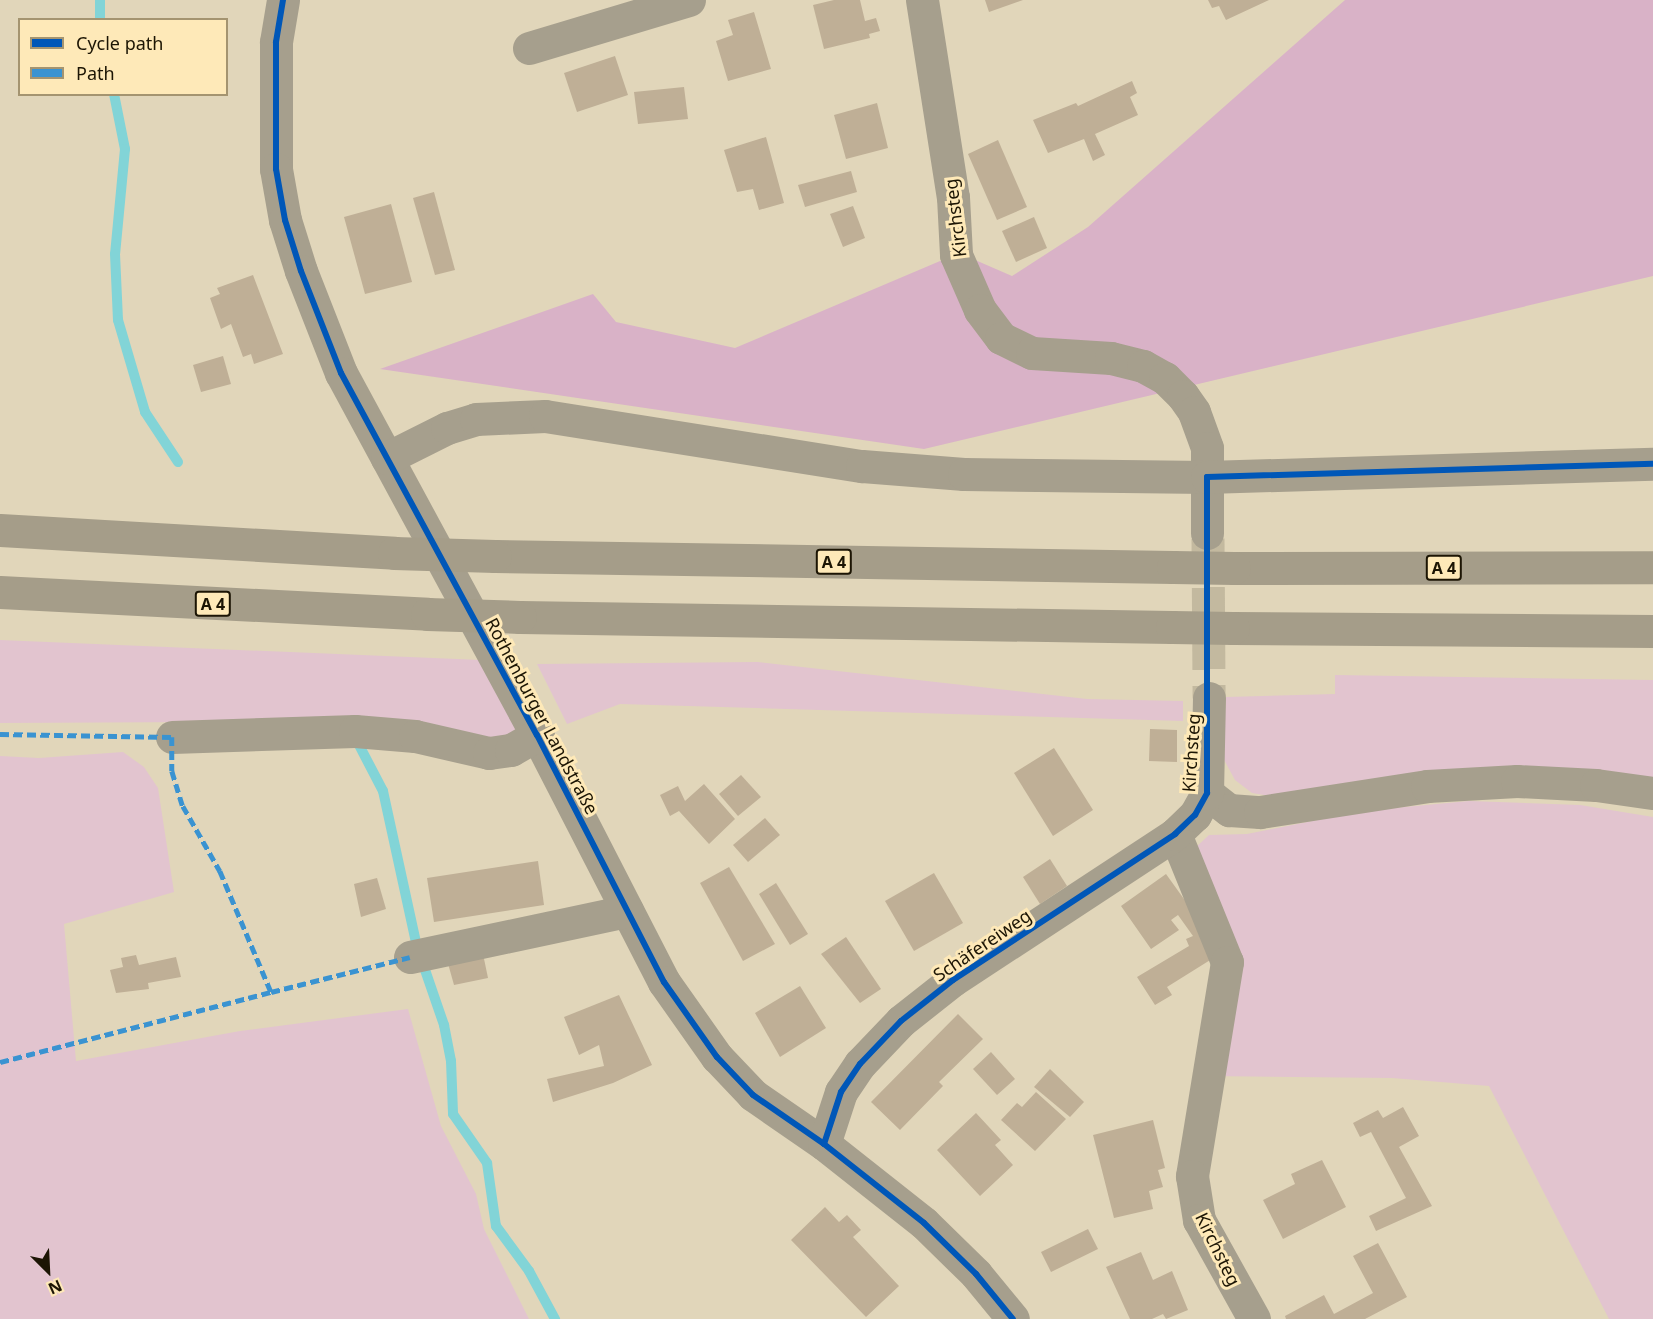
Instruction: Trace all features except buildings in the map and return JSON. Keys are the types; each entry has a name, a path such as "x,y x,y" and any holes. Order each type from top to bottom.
{"highway":[{"name":"A 4","path":"0,530 394,553 495,556 1234,568 1653,567"},
{"name":"A 4","path":"0,592 520,617 1233,628 1653,631"},
{"path":"1572,632 1653,641"}],"street":[{"name":"Rothenburger Landstraße","path":"283,0 276,42 276,169 285,220 341,373 537,735 664,982 717,1057 753,1095 824,1143 924,1223 976,1274 1013,1319"},
{"path":"529,48 689,0"},
{"name":"Kirchsteg","path":"922,0 953,197 956,255 980,310 1001,338 1032,353 1111,358 1143,366 1165,378 1194,412 1207,448 1208,533"},
{"path":"387,458 447,428 476,420 544,416 862,466 964,474 1207,477 1653,464"},
{"name":"Kirchsteg","path":"1209,698 1207,793 1195,815 1175,834 1227,962 1191,1176 1199,1220 1254,1319"},
{"path":"172,737 355,731 415,736 489,753 511,750 537,735"},
{"path":"1207,793 1229,810 1260,812 1426,786 1517,781 1596,784 1653,793"},
{"name":"Schäfereiweg","path":"824,1143 841,1092 860,1064 902,1021 953,980 1175,834"},
{"path":"410,957 627,911"}],"shaded area":[{"path":"1345,0 1653,0 1653,276 924,449 380,369 593,294 616,322 735,348 959,253 1012,276 1088,227"},
{"path":"0,640 481,660 518,730 503,742 396,721 0,723"},
{"path":"758,662 1087,699 1183,701 1183,721 620,704 567,724 537,664"},
{"path":"1335,675 1653,680 1653,785 1277,797 1252,793 1235,780 1222,756 1226,697 1335,694"},
{"path":"123,752 144,767 158,788 174,892 64,924 76,1061 240,1031 408,1009 441,1126 476,1194 484,1229 529,1319 0,1319 0,756 39,758"},
{"path":"1469,801 1580,805 1653,817 1653,1319 1609,1319 1489,1086 1392,1078 1207,1076 1227,962 1195,848 1209,835 1247,834 1362,811"}],"waterway":[{"path":"100,0 100,18"},
{"path":"114,96 125,149 115,254 118,320 145,412 178,462"},
{"path":"358,743 383,791 417,947"},
{"path":"423,964 444,1025 451,1061 453,1114 487,1163 496,1226 529,1271 555,1319"}],"tunnel":[{"path":"1208,538 1209,698"}],"marked path":[{"path":"0,734 172,737 172,771 183,806 220,871 271,992 410,957"},
{"path":"0,1062 271,992"}],"cycle path":[{"path":"283,0 276,42 276,169 285,220 301,271 341,373 537,735 664,982 717,1057 753,1095 824,1144 924,1223 976,1274 1013,1319"},
{"path":"824,1144 841,1092 860,1064 901,1021 953,980 1175,834 1195,815 1207,793 1207,477 1653,464"}]}
